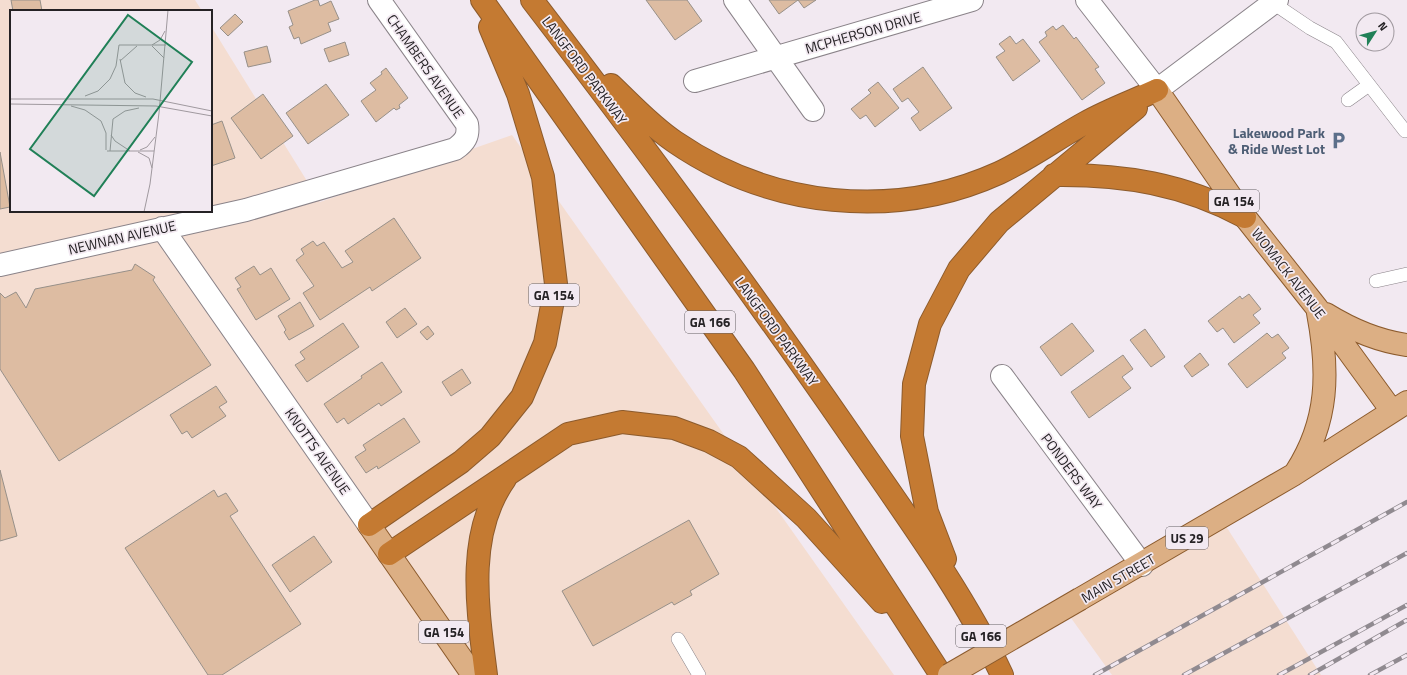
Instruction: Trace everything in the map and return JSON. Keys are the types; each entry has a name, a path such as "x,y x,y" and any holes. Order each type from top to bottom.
{"highway":[{"name":"GA 154","path":"369,525 461,462 490,437 522,397 545,343 556,284 544,177 518,94 478,0"},
{"name":"GA 166","path":"482,0 744,370 941,675"},
{"name":"LANGFORD PARKWAY","path":"532,0 610,102 798,359 960,597 1002,675"},
{"path":"535,0 606,80 647,120 674,142 710,164 738,177 809,198 846,202 910,200 970,184 999,173 1023,161 1085,123 1157,90"},
{"path":"960,597 927,512 912,436 914,384 930,324 959,269 999,222 1157,90"},
{"path":"1054,175 1090,174 1119,176 1148,182 1186,191 1217,202 1245,217"},
{"path":"389,554 568,434 622,422 674,428 709,441 739,457 806,518 927,652"},
{"path":"486,675 480,626 478,585 480,538 494,494 508,474"}],"main road":[{"name":"WOMACK AVENUE","path":"1157,90 1245,217 1317,308 1399,406"},
{"name":"GA 154","path":"1317,308 1347,327 1368,336 1407,345"},
{"path":"1294,475 1307,454 1324,399 1324,350 1317,308"},
{"name":"MAIN STREET","path":"949,675 1294,475 1399,406"},
{"name":"KNOTTS AVENUE","path":"369,525 473,675"}],"street":[{"name":"CHAMBERS AVENUE","path":"379,0 467,124 468,132 465,140 455,150 383,170"},
{"path":"734,0 813,110"},
{"name":"MCPHERSON DRIVE","path":"695,81 972,0"},
{"name":"WOMACK AVENUE","path":"1087,0 1157,90"},
{"path":"1157,90 1275,2"},
{"name":"NEWNAN AVENUE","path":"0,265 246,210 383,170"},
{"name":"KNOTTS AVENUE","path":"162,228 369,525"},
{"name":"PONDERS WAY","path":"1002,376 1142,564"}],"lane":[{"path":"1275,2 1310,28 1336,42 1405,131"},
{"path":"1348,100 1369,85"},
{"path":"1376,281 1407,274"},
{"path":"678,639 699,675"}],"shaded area":[{"path":"0,0 195,0 201,10 10,10 10,212 212,212 212,28 320,202 512,135 894,675 0,675"},
{"path":"1222,520 1321,675 1112,675 1071,618"}],"building":[{"path":"11,0 40,0 42,10 13,10"},
{"path":"318,0 320,6 331,1 339,19 328,23 331,31 301,44 299,37 294,39 289,27 293,25 288,11"},
{"path":"646,0 687,0 702,21 675,40"},
{"path":"769,0 798,0 779,14"},
{"path":"798,0 816,0 804,8"},
{"path":"235,14 243,22 228,36 220,28"},
{"path":"1063,25 1074,39 1076,37 1099,67 1095,69 1105,83 1082,100 1039,42 1047,36 1045,32 1053,26 1056,30"},
{"path":"1010,36 1016,44 1023,39 1040,61 1013,81 996,57 1005,51 999,44"},
{"path":"345,42 349,55 329,62 324,49"},
{"path":"267,46 271,62 248,67 244,52"},
{"path":"923,67 952,108 920,131 911,118 919,112 908,98 902,102 893,89"},
{"path":"386,68 408,98 399,105 400,108 396,110 394,108 376,122 361,101 376,90 370,83 382,74 381,72"},
{"path":"878,82 899,108 875,127 866,115 860,119 851,109 871,93 868,90"},
{"path":"326,84 349,115 308,144 286,113"},
{"path":"263,94 293,136 261,159 231,118"},
{"path":"222,121 235,158 212,166 212,125"},
{"path":"0,152 10,207 0,209"},
{"path":"394,218 421,258 372,291 370,287 320,320 303,293 314,286 296,260 304,254 301,249 313,241 317,246 324,242 342,268 353,262 345,251"},
{"path":"135,264 155,277 153,280 211,365 59,461 0,369 0,293 5,298 16,292 26,308 35,289 132,270"},
{"path":"254,266 260,275 271,268 290,299 256,320 237,289 241,287 235,278"},
{"path":"1249,294 1261,309 1253,315 1260,323 1234,343 1223,328 1217,332 1208,321 1240,296 1242,299"},
{"path":"300,302 314,326 289,340 284,332 286,330 278,316"},
{"path":"405,308 417,324 397,338 386,322"},
{"path":"343,323 359,347 307,382 295,365 305,359 300,352"},
{"path":"1072,323 1094,351 1061,376 1040,347"},
{"path":"428,326 434,334 427,340 420,332"},
{"path":"1145,329 1165,357 1151,367 1130,340"},
{"path":"1267,333 1272,338 1278,334 1289,348 1282,353 1286,358 1247,388 1228,364"},
{"path":"1200,353 1209,365 1192,377 1184,366"},
{"path":"1123,355 1133,369 1122,377 1131,388 1089,418 1071,392"},
{"path":"382,362 402,392 381,406 379,403 348,424 344,418 337,423 324,404 362,378 361,376"},
{"path":"462,369 471,383 451,396 442,382"},
{"path":"216,386 227,402 219,407 226,416 192,438 187,431 182,434 170,415"},
{"path":"404,418 420,442 378,469 377,466 366,473 355,457 366,450 363,445"},
{"path":"0,470 17,536 0,541"},
{"path":"214,490 218,497 226,493 238,511 230,516 301,624 222,675 208,675 125,548"},
{"path":"689,520 719,574 690,591 692,595 674,605 672,602 593,646 562,591"},
{"path":"314,536 332,562 290,592 272,565"}],"railway":[{"path":"1095,675 1407,502"},
{"path":"1184,675 1407,553"},
{"path":"1279,675 1407,605"},
{"path":"1310,675 1407,620"},
{"path":"1370,675 1407,655"}],"place":[{"name":"Lakewood Park & Ride West Lot","path":"1338,140"}]}
